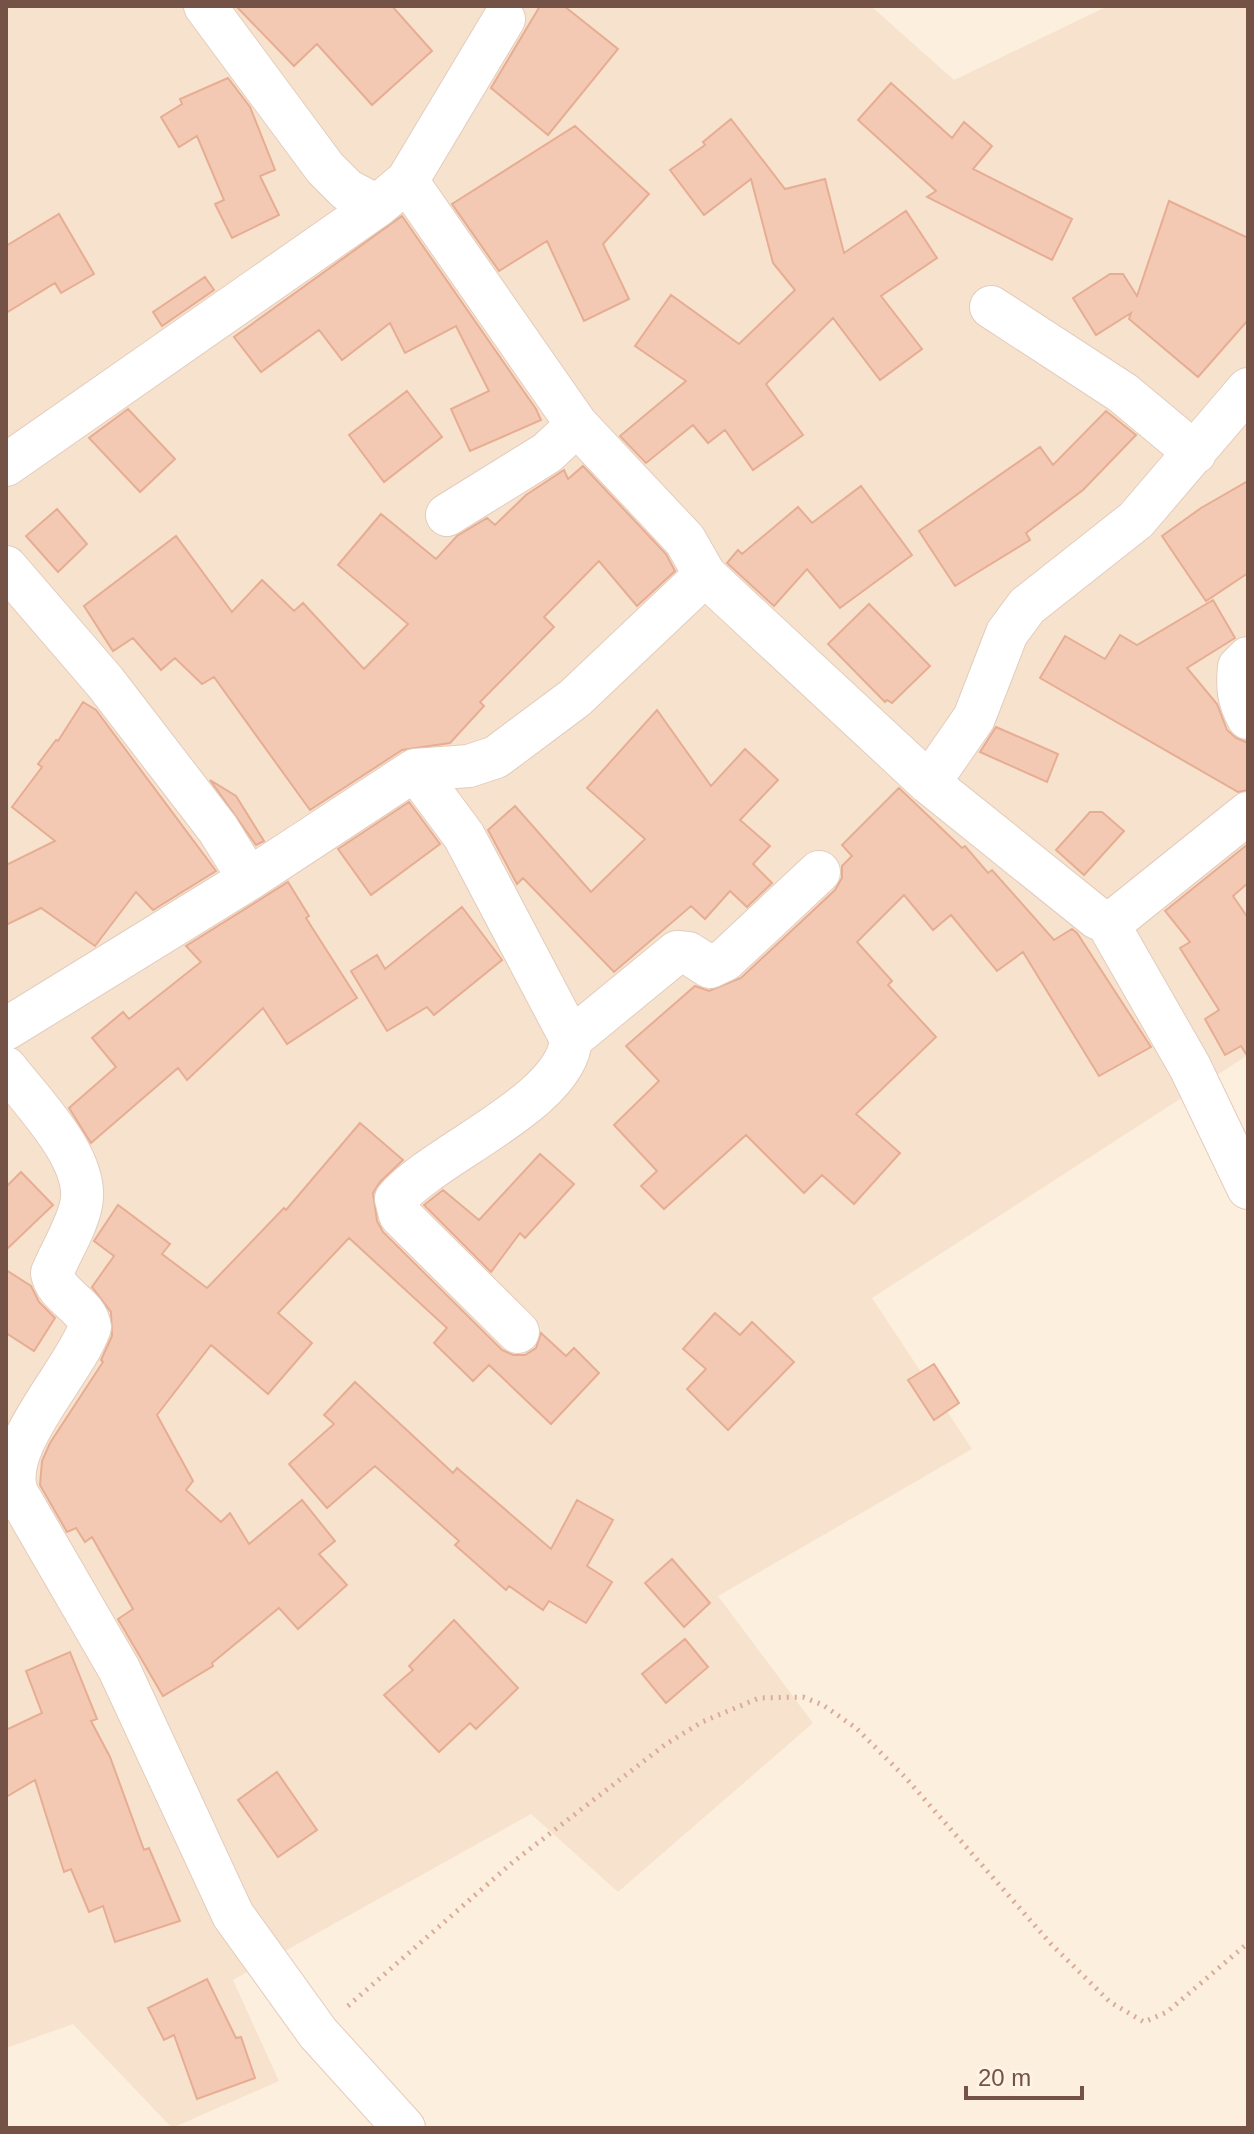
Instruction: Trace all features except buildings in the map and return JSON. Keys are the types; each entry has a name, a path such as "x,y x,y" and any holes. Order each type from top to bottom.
{"street":[{"path":"205,6 325,168 347,190 392,193 577,425 685,540 705,575 929,783 1091,915 1107,922 1190,1067 1248,1188"},
{"path":"6,465 392,193 504,19"},
{"path":"991,307 1123,393 1195,453"},
{"path":"929,783 974,718 1007,633 1027,606 1136,520 1248,389"},
{"path":"447,515 547,453 577,425"},
{"path":"6,567 105,682 218,829 249,879"},
{"path":"6,1029 249,879 415,770 469,766 496,757 575,698 705,575"},
{"path":"1248,658 1239,667 1237,681 1237,692 1248,718"},
{"path":"415,770 464,836 571,1039"},
{"path":"1107,922 1130,909 1248,813"},
{"path":"518,1332 400,1215 396,1199 418,1178 522,1108 567,1058 571,1039 677,952 688,953 710,967 725,960 819,872"},
{"path":"6,1068 65,1146 81,1175 78,1213 52,1273 58,1289 89,1318 90,1327 22,1447 16,1464 14,1486 119,1669 233,1915 318,2033 404,2128"}],"path":[{"path":"318,2033 572,1814 690,1729 759,1698 803,1697 823,1705 856,1728 905,1777 1051,1944 1110,2002 1135,2019 1154,2020 1167,2012 1248,1943"}],"shaded area":[{"path":"6,6 871,6 954,80 1108,6 1248,6 1248,1055 872,1298 972,1449 718,1596 813,1723 618,1892 531,1814 233,1980 279,2081 172,2128 73,2024 6,2048"}]}
